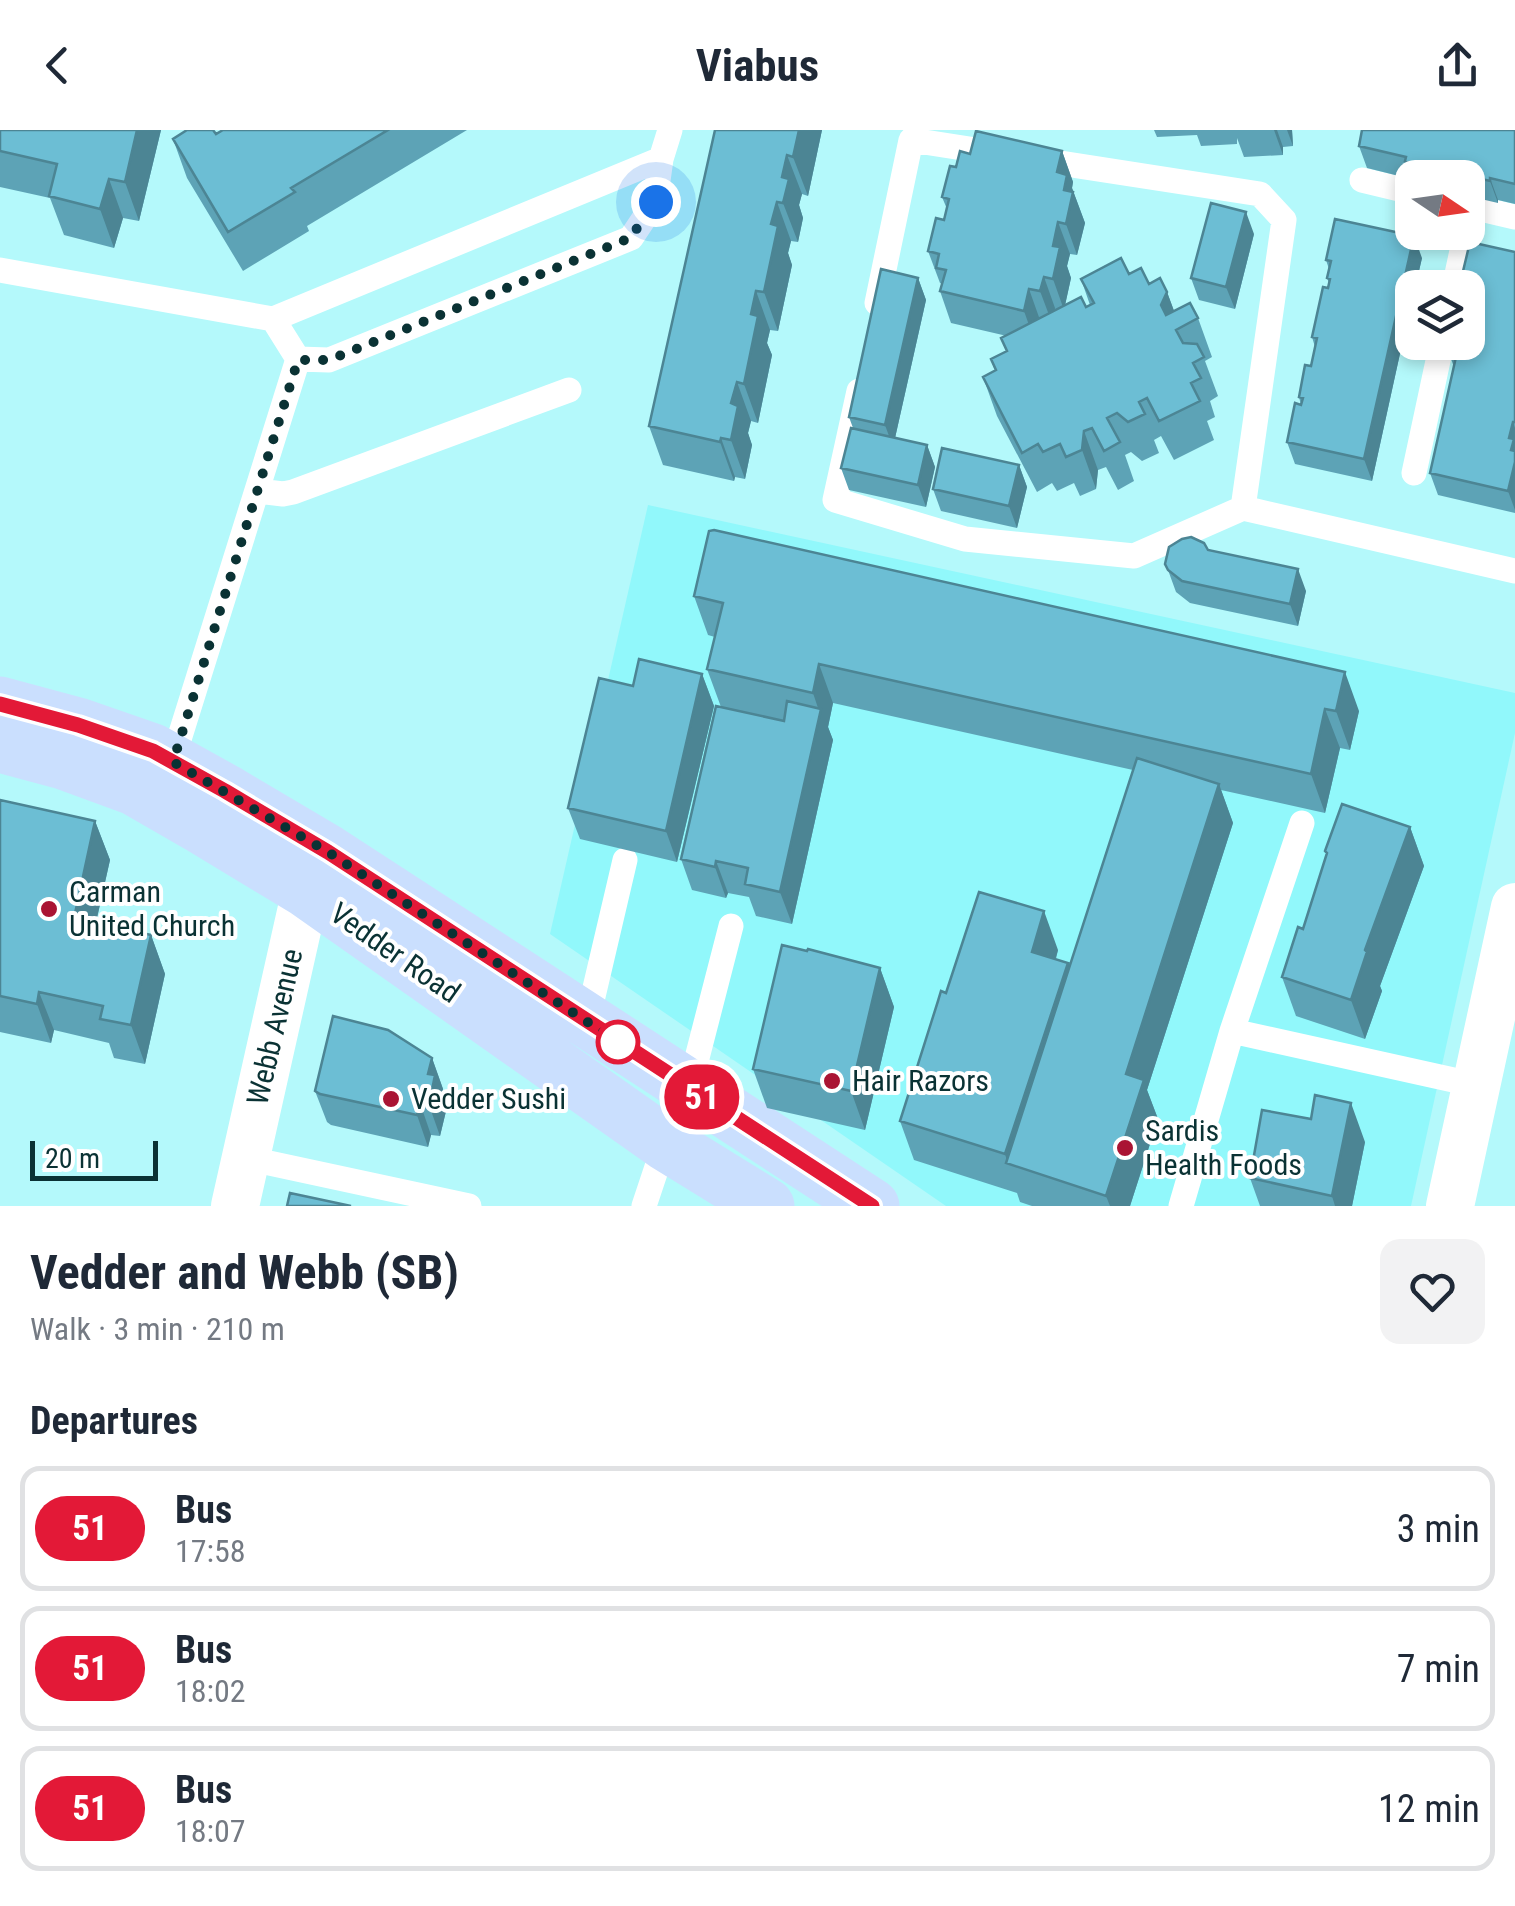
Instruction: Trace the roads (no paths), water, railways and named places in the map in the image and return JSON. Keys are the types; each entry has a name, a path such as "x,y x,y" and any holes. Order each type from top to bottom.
{"main road":[{"name":"Vedder Road","path":"0,704 153,751 164,782 587,1022 872,1206"},
{"name":"Vedder Road","path":"0,745 63,762 134,788 164,782"},
{"name":"Vedder Road","path":"317,871 666,1143 767,1206"}],"street":[{"name":"Webb Avenue","path":"235,1206 317,871"},
{"path":"1450,1206 1515,907"}],"lane":[{"path":"298,360 329,360 630,238 656,202 661,159 670,130"},
{"path":"872,330 912,140 1260,194 1284,220 1243,508"},
{"path":"0,270 273,320 661,159"},
{"path":"1362,180 1395,188"},
{"path":"1485,218 1515,217"},
{"path":"164,782 298,360 273,320"},
{"path":"1414,473 1438,360"},
{"path":"864,368 836,500 965,540 1134,556 1243,508 1515,571"},
{"path":"258,491 293,492 570,390"},
{"path":"1181,1206 1232,1031 1302,823"},
{"path":"587,1022 625,860"},
{"path":"644,1206 690,1089 731,926"},
{"path":"1232,1031 1476,1085"},
{"path":"246,1158 470,1206"}],"place":[{"name":"Carman United Church","path":"49,909"},
{"name":"Hair Razors","path":"832,1081"},
{"name":"Vedder Sushi","path":"391,1099"},
{"name":"Sardis Health Foods","path":"1125,1148"}]}
